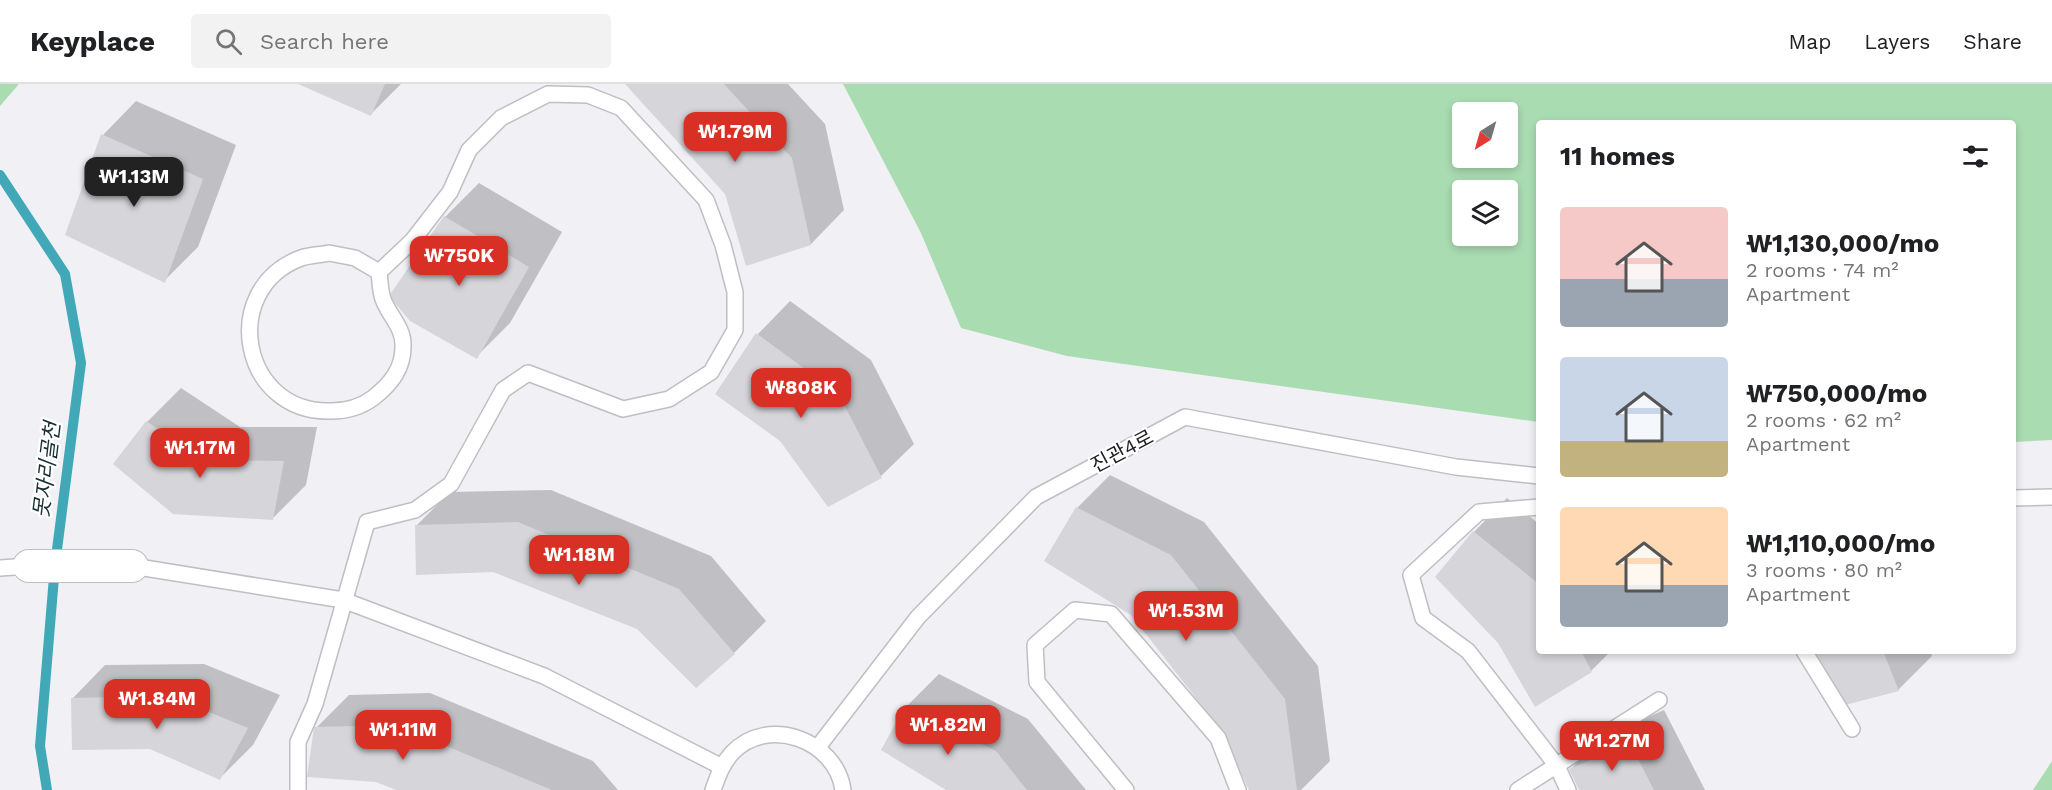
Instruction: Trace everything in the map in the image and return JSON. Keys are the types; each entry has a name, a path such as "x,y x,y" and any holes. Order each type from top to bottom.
{"street":[{"path":"15,567 132,566"}],"lane":[{"path":"298,790 298,742 315,704 367,522 415,510 451,484 503,390 528,373 623,409 669,399 711,372 735,330 735,292 723,245 706,200 621,108 588,95 548,94 501,118 469,150 450,192 412,241 379,272"},
{"path":"328,254 355,258 379,272 383,299 397,323 404,342 401,364 388,386 368,402 345,411 319,412 295,405 272,390 257,368 249,342 250,315 261,290 279,270 302,257 328,254"},
{"name":"진관4로","path":"818,747 918,617 1036,497 1185,417 1456,467 1536,476"},
{"path":"2016,498 2052,497"},
{"path":"1536,507 1479,512 1411,575 1424,618 1468,651 1557,766 1568,790"},
{"path":"132,566 343,600 544,676 722,767"},
{"path":"1126,790 1037,682 1035,645 1075,610 1111,614 1218,738 1238,790"},
{"path":"1806,654 1852,729"},
{"path":"1518,790 1659,700"},
{"path":"713,790 722,767 733,752 753,740 775,735 797,737 818,747 832,762 842,781 843,790"}],"green space":[{"path":"0,84 19,84 0,106"},
{"path":"843,84 2052,84 2052,440 2016,442 2016,120 1536,120 1536,422 1067,356 961,328 921,233"},
{"path":"2052,761 2052,790 2033,790"}],"building":[{"path":"298,84 385,84 371,116"},
{"path":"625,84 724,84 792,158 811,245 746,266 725,194"},
{"path":"101,134 203,179 165,283 65,235"},
{"path":"444,216 529,267 477,359 410,321 389,296"},
{"path":"756,333 838,393 882,478 828,507 780,441 715,394"},
{"path":"146,421 205,460 284,461 273,520 173,514 113,464"},
{"path":"1076,507 1171,555 1285,699 1297,790 1249,790 1220,729 1131,615 1044,561"},
{"path":"518,522 679,589 735,654 696,688 637,629 493,572 416,575 415,525"},
{"path":"1473,531 1536,582 1536,654 1583,654 1592,672 1535,707 1498,643 1435,577"},
{"path":"1817,654 1884,654 1899,691 1845,705"},
{"path":"170,696 248,728 220,780 150,749 72,750 71,698"},
{"path":"905,706 996,751 1027,790 946,790 881,750"},
{"path":"396,725 552,790 396,790 376,782 307,777 314,727"},
{"path":"1630,743 1654,790 1579,790 1569,769"}],"waterway":[{"name":"못자리골천","path":"0,175 65,274 81,363 55,565 40,746 47,790"}]}
